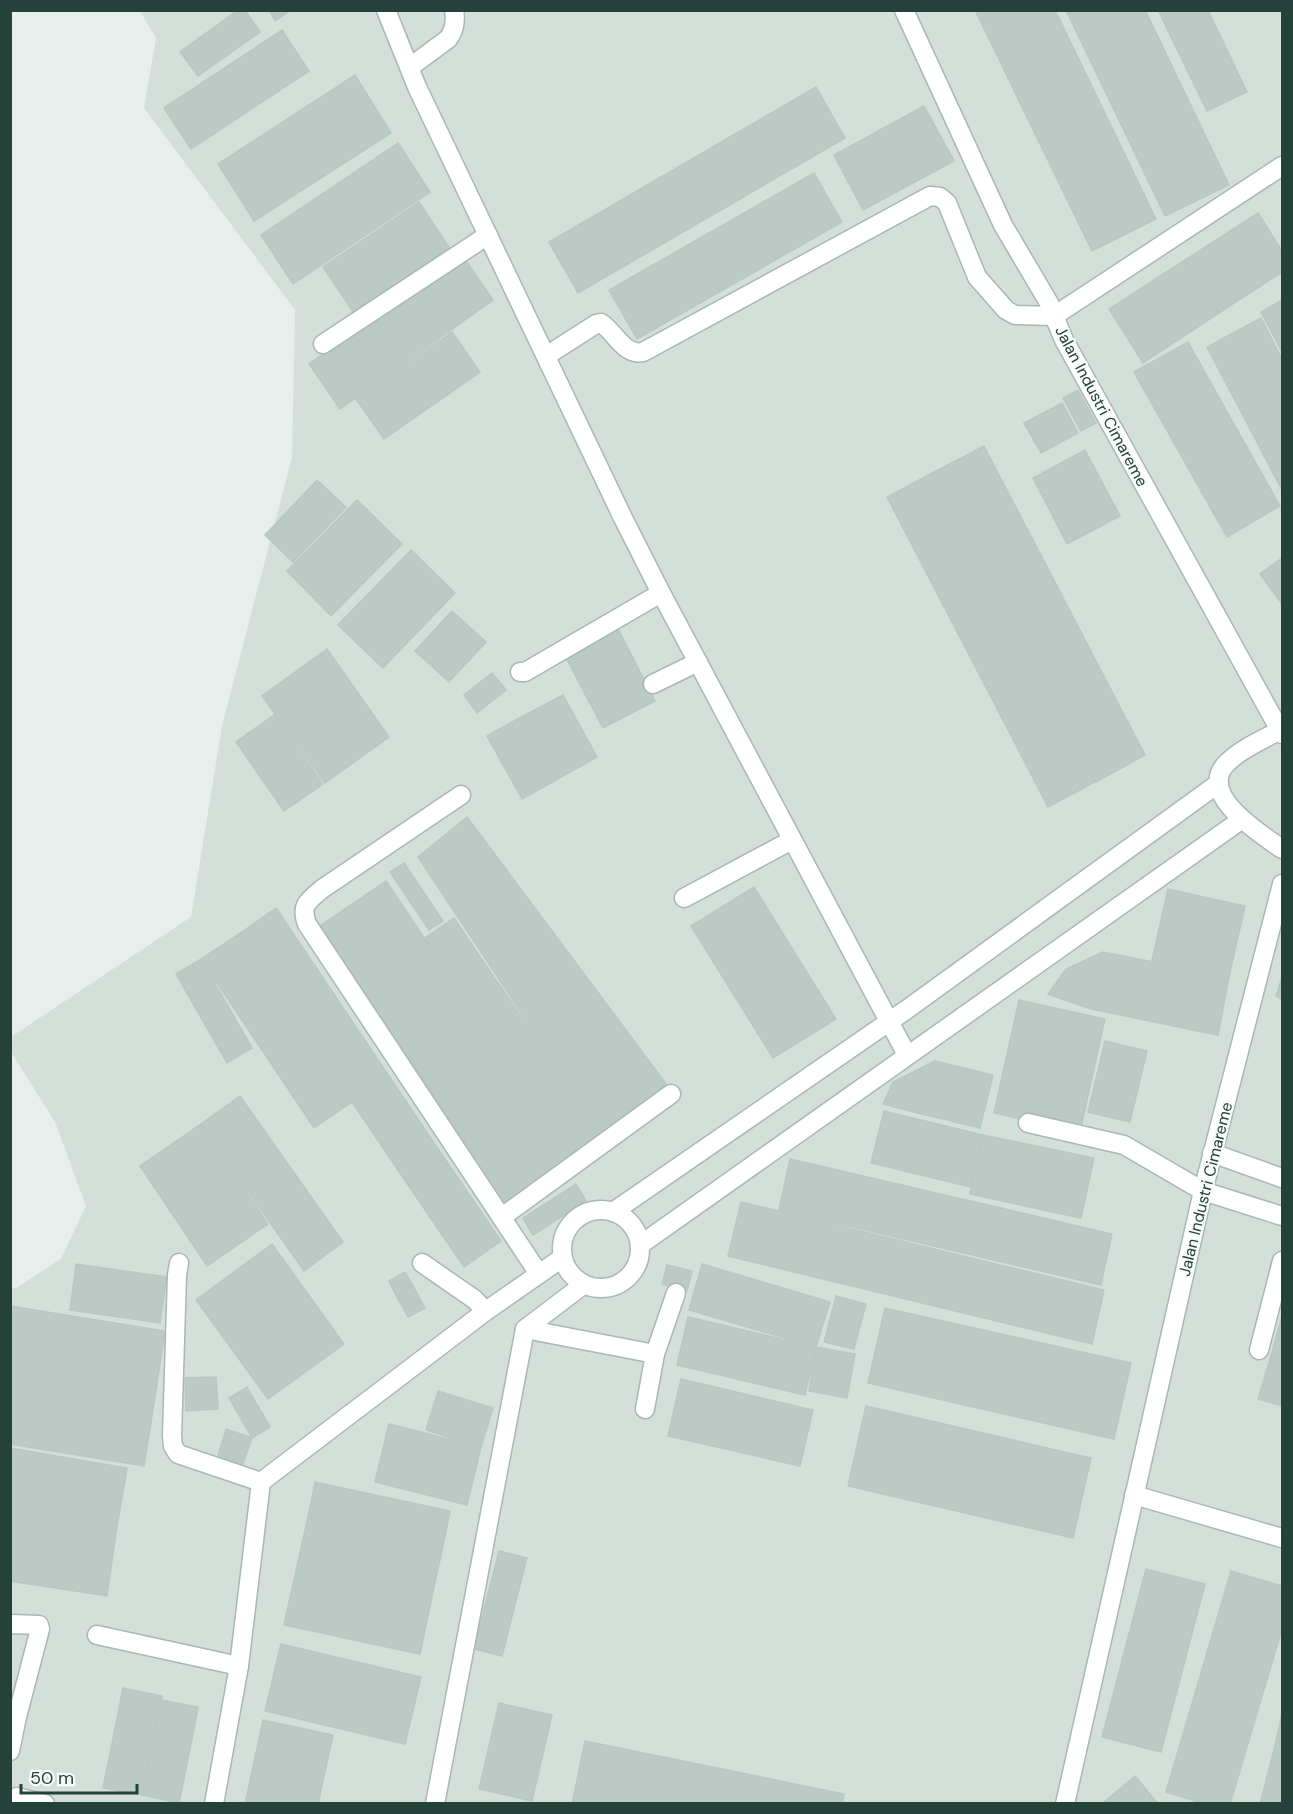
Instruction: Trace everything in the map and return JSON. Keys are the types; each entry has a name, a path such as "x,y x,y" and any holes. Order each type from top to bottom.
{"lane":[{"path":"386,10 410,68 618,507 661,593 907,1055"},
{"path":"410,68 453,33 454,10"},
{"path":"546,356 601,323 628,350 636,353 643,352 930,196 940,197 947,204 977,277 1006,310 1015,315 1054,316 1049,303 1003,225 904,10"},
{"name":"Jalan Industri Cimareme","path":"1281,732 1064,340 1054,316 1282,166"},
{"path":"323,344 488,235"},
{"path":"520,672 525,672 661,593"},
{"path":"653,684 698,662"},
{"path":"1281,732 1236,755 1220,772 1219,783 1221,794 1241,820 1282,849"},
{"path":"613,1212 889,1022 1219,783"},
{"path":"461,795 322,889 307,902 304,915 307,924 539,1274"},
{"path":"640,1245 1241,820"},
{"path":"684,898 792,840"},
{"name":"Jalan Industri Cimareme","path":"1065,1803 1212,1153 1282,888"},
{"path":"502,1217 671,1094"},
{"path":"1028,1123 1124,1145 1203,1191 1282,1216"},
{"path":"1212,1153 1282,1178"},
{"path":"592,1210 613,1212 626,1219 635,1231 640,1245 638,1262 629,1276 616,1286 599,1289 583,1285 566,1269 562,1258 563,1237 574,1220 592,1210"},
{"path":"214,1803 239,1666 261,1482 486,1311 562,1258"},
{"path":"1259,1350 1282,1261"},
{"path":"179,1263 172,1413 173,1446 178,1454 261,1482"},
{"path":"422,1263 474,1299 486,1311"},
{"path":"435,1803 525,1329 583,1285"},
{"path":"645,1409 655,1354 676,1293"},
{"path":"525,1329 655,1354"},
{"path":"1134,1495 1282,1538"},
{"path":"10,1624 39,1625 40,1629 10,1751"},
{"path":"97,1635 239,1666"},
{"path":"17,1797 45,1803"}],"shaded area":[{"path":"140,11 1282,11 1282,1803 11,1803 10,1287 16,1288 61,1259 86,1206 55,1122 11,1052 11,1037 191,917 222,726 292,457 295,310 144,108 156,38"}],"building":[{"path":"238,10 245,10 260,32 198,76 180,52"},
{"path":"269,10 291,10 275,21"},
{"path":"975,10 1055,10 1156,219 1092,251"},
{"path":"1066,10 1145,10 1229,185 1165,216"},
{"path":"1158,10 1208,10 1247,92 1207,111"},
{"path":"282,30 309,71 191,149 164,108"},
{"path":"355,75 391,133 254,221 218,164"},
{"path":"816,87 845,138 578,293 549,242"},
{"path":"924,106 954,161 863,210 834,155"},
{"path":"398,143 430,192 293,284 261,235"},
{"path":"814,173 842,222 637,339 609,290"},
{"path":"419,202 452,252 356,316 323,267"},
{"path":"1258,213 1282,251 1282,272 1219,313 1185,260"},
{"path":"462,255 493,300 340,409 309,364"},
{"path":"1185,260 1219,313 1143,363 1109,309"},
{"path":"1282,300 1282,352 1261,312"},
{"path":"1261,318 1282,359 1282,490 1207,347"},
{"path":"452,332 480,372 384,439 356,399"},
{"path":"1188,342 1280,506 1227,537 1134,372"},
{"path":"1078,390 1096,423 1081,431 1063,398"},
{"path":"1062,403 1078,433 1041,453 1024,423"},
{"path":"984,446 1145,755 1096,782 934,472"},
{"path":"1085,450 1120,516 1067,544 1033,478"},
{"path":"934,472 1095,782 1048,807 887,497"},
{"path":"317,480 346,507 293,562 265,535"},
{"path":"357,500 402,544 331,616 287,571"},
{"path":"411,550 455,593 383,668 338,625"},
{"path":"1282,558 1282,604 1260,574"},
{"path":"452,611 486,642 449,682 415,651"},
{"path":"618,629 655,701 603,728 565,656"},
{"path":"327,649 389,737 325,783 262,696"},
{"path":"492,673 506,690 477,713 464,695"},
{"path":"563,695 597,757 558,779 523,716"},
{"path":"274,715 323,784 284,811 236,742"},
{"path":"523,716 558,779 522,799 487,736"},
{"path":"467,817 670,1089 602,1135 418,857"},
{"path":"404,863 443,921 429,930 390,872"},
{"path":"386,881 571,1157 505,1202 320,926"},
{"path":"754,887 836,1019 773,1058 691,926"},
{"path":"1168,889 1245,906 1229,977 1152,960"},
{"path":"276,908 389,1076 352,1102 239,934"},
{"path":"454,918 483,961 454,981 425,938"},
{"path":"239,934 352,1102 314,1128 201,959"},
{"path":"1103,952 1229,977 1218,1035 1091,1009 1048,994 1066,969"},
{"path":"201,959 252,1048 227,1063 176,974"},
{"path":"483,961 583,1106 553,1128 454,981"},
{"path":"1282,977 1282,999 1276,996"},
{"path":"1019,1000 1105,1019 1092,1078 1006,1059"},
{"path":"1105,1041 1147,1051 1130,1122 1088,1112"},
{"path":"1006,1059 1092,1078 1080,1132 994,1113"},
{"path":"935,1061 922,1114 883,1104 893,1082"},
{"path":"935,1061 993,1075 980,1128 922,1114"},
{"path":"389,1076 445,1159 408,1185 352,1102"},
{"path":"240,1096 343,1242 304,1271 201,1124"},
{"path":"583,1106 602,1135 571,1157 553,1128"},
{"path":"884,1111 983,1135 971,1187 871,1163"},
{"path":"201,1124 268,1224 207,1266 140,1166"},
{"path":"983,1135 1094,1158 1081,1218 970,1194"},
{"path":"445,1159 501,1241 464,1267 408,1185"},
{"path":"790,1159 1112,1234 1101,1285 779,1210"},
{"path":"576,1184 586,1201 533,1235 523,1218"},
{"path":"741,1202 1104,1290 1092,1344 728,1256"},
{"path":"272,1244 344,1344 268,1399 196,1300"},
{"path":"76,1264 167,1277 160,1323 70,1310"},
{"path":"702,1264 830,1302 816,1347 689,1310"},
{"path":"667,1265 692,1271 687,1291 662,1284"},
{"path":"405,1272 413,1286 396,1295 389,1281"},
{"path":"413,1286 425,1308 408,1317 396,1295"},
{"path":"836,1296 866,1304 854,1349 824,1342"},
{"path":"10,1306 165,1331 155,1397 10,1374"},
{"path":"885,1308 1131,1363 1114,1439 868,1383"},
{"path":"1282,1316 1282,1351 1273,1349"},
{"path":"688,1317 816,1347 805,1395 677,1365"},
{"path":"816,1347 855,1354 847,1398 809,1391"},
{"path":"1273,1349 1282,1351 1282,1406 1258,1399"},
{"path":"10,1374 155,1397 144,1466 10,1444"},
{"path":"216,1377 218,1409 186,1411 185,1378"},
{"path":"681,1379 813,1410 800,1466 668,1436"},
{"path":"247,1387 270,1427 252,1438 229,1398"},
{"path":"438,1391 493,1408 481,1447 426,1430"},
{"path":"866,1406 1091,1458 1073,1538 848,1486"},
{"path":"389,1424 481,1447 467,1505 375,1482"},
{"path":"226,1429 252,1438 243,1464 218,1456"},
{"path":"10,1448 127,1468 116,1533 10,1515"},
{"path":"315,1482 450,1511 443,1546 308,1517"},
{"path":"10,1517 116,1533 107,1596 10,1581"},
{"path":"308,1517 443,1546 431,1601 296,1571"},
{"path":"499,1551 527,1558 502,1656 474,1649"},
{"path":"1146,1569 1205,1584 1161,1752 1102,1737"},
{"path":"296,1571 431,1601 420,1654 284,1625"},
{"path":"1231,1571 1282,1586 1282,1629 1230,1804 1205,1804 1166,1792"},
{"path":"281,1644 421,1677 405,1744 265,1711"},
{"path":"123,1688 162,1696 154,1737 115,1729"},
{"path":"161,1700 198,1707 191,1744 154,1737"},
{"path":"499,1703 552,1715 532,1801 479,1789"},
{"path":"1282,1714 1282,1752 1274,1750"},
{"path":"263,1720 333,1735 318,1804 245,1804"},
{"path":"115,1729 154,1737 142,1795 103,1788"},
{"path":"154,1737 191,1744 179,1803 142,1795"},
{"path":"585,1741 844,1794 842,1804 572,1804"},
{"path":"1274,1750 1282,1752 1282,1804 1260,1804"},
{"path":"1135,1776 1158,1804 1102,1804"}]}
